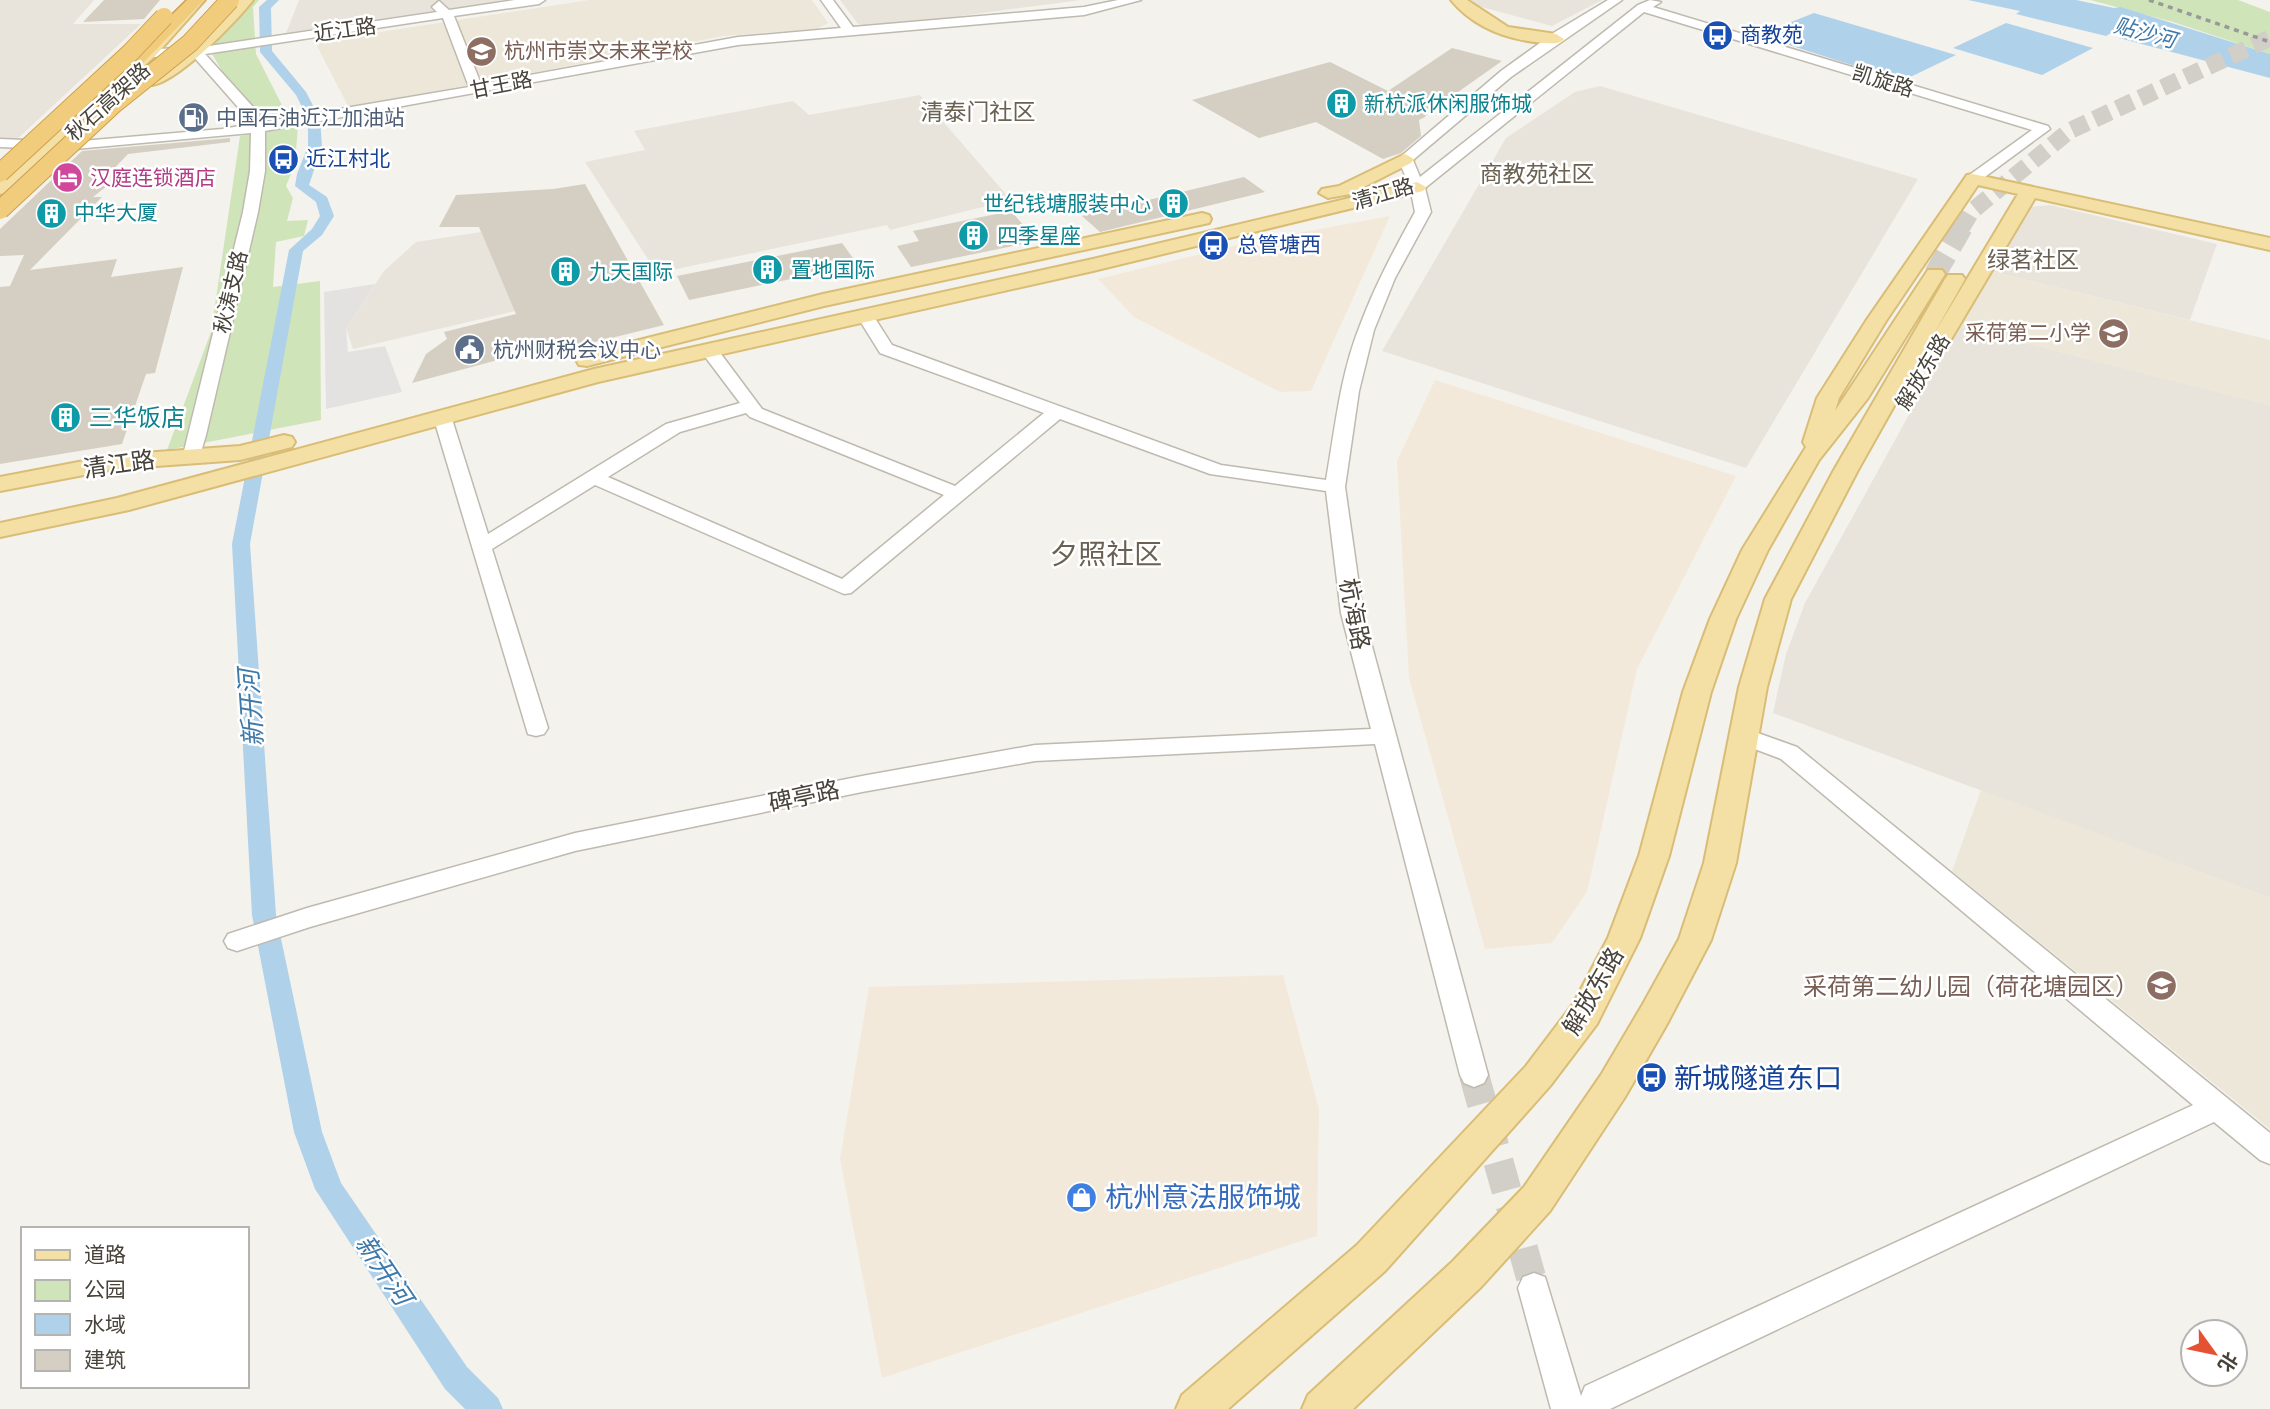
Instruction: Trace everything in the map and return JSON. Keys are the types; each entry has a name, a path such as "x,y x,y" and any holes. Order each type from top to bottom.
{"highway":[{"path":"0,173 131,52 178,0"},
{"name":"秋石高架路","path":"0,182 133,63 197,0"},
{"name":"秋石高架路","path":"0,200 151,63 213,0"},
{"path":"0,212 114,104 190,43 230,0"}],"main road":[{"path":"0,190 149,53 197,0"},
{"path":"0,212 174,52 223,0"},
{"path":"118,105 196,51 246,0"},
{"path":"1441,0 1474,27 1526,60"},
{"path":"1458,0 1482,20 1526,45 1523,49 1512,49"},
{"path":"1505,33 1556,39"},
{"name":"清江路","path":"1090,254 1344,190 1405,159"},
{"path":"1973,179 2270,244"},
{"name":"解放东路","path":"1809,458 1828,398 1875,321 1973,179"},
{"name":"清江路","path":"1090,254 1417,187"},
{"name":"解放东路","path":"1846,470 1885,436 2029,192"},
{"path":"354,433 442,416 594,376 865,316 1090,254"},
{"path":"0,530 120,505 237,463 320,452 354,433 647,343 823,300 1090,254"},
{"name":"解放东路","path":"1197,1409 1371,1258 1538,1076 1585,1014 1624,937 1654,856 1697,692 1723,619 1755,550 1809,458 1857,398 1945,276 1778,599 1753,687 1720,863 1695,940 1613,1086 1537,1199 1467,1274 1324,1409"},
{"name":"清江路","path":"0,484 116,462 192,455 237,463"}],"street":[{"path":"441,0 439,7 447,14 477,90"},
{"path":"447,14 456,0"},
{"name":"近江路","path":"149,53 242,45 539,0"},
{"path":"827,0 851,33"},
{"name":"甘王路","path":"75,145 258,127 327,117 738,41 1084,12 1135,0"},
{"name":"清江路","path":"1405,159 1467,104 1556,39 1616,0"},
{"name":"清江路","path":"1417,187 1642,8 1660,0"},
{"name":"凯旋路","path":"1642,8 2043,129 1973,179"},
{"path":"196,51 249,111"},
{"name":"秋涛支路","path":"192,455 244,237 257,195 260,159 258,127"},
{"path":"0,142 50,145"},
{"name":"杭海路","path":"1405,159 1417,187 1423,212 1387,278 1366,330 1350,391 1335,487 1352,613 1474,1075"},
{"path":"865,316 886,349 1057,412 1217,470 1335,487"},
{"path":"709,351 756,413 958,494"},
{"path":"481,547 674,428 750,405"},
{"path":"595,478 844,588 1057,412"},
{"path":"442,416 536,728"},
{"name":"碑亭路","path":"237,941 307,918 575,842 862,784 1035,753 1385,736"},
{"path":"1744,736 1789,753 2270,1151"},
{"path":"1534,1288 1583,1404 2217,1107"}],"shaded area":[{"path":"0,0 94,0 73,24 141,24 15,141 0,140"},
{"path":"299,0 505,0 286,33"},
{"name":"杭州市崇文未来学校","path":"589,0 812,0 828,23 817,29 723,36 349,108 315,42"},
{"path":"840,0 1081,0 877,27 858,24"},
{"path":"1471,0 1602,0 1552,26 1478,6"},
{"path":"1600,86 1918,179 1746,468 1382,351 1506,138 1575,92"},
{"path":"920,95 1011,200 890,230 887,225 657,273 585,162 645,150 634,131 793,101 809,115"},
{"path":"2050,205 2217,244 2190,320 1990,271 2028,207"},
{"path":"1390,216 1311,391 1280,392 1134,317 1098,279 1250,242"},
{"path":"481,232 515,311 353,349 346,328 384,271 416,242"},
{"name":"采荷第二小学","path":"1990,271 2270,340 2270,405 1958,326"},
{"path":"375,284 346,328 348,352 385,346 402,392 326,409 324,292"},
{"path":"1958,326 2270,405 2270,898 1773,713 1786,654 1805,603"},
{"path":"1435,380 1736,476 1637,669 1587,892 1552,943 1485,949 1409,678 1397,461"},
{"name":"采荷第二幼儿园（荷花塘园区）","path":"1981,790 2270,898 2270,1129 1952,871"},
{"name":"杭州意法服饰城","path":"1283,975 1319,1109 1317,1236 882,1378 840,1159 869,987"}],"green space":[{"path":"222,0 259,0 253,7 256,54 289,119 253,125 211,52 203,27"},
{"path":"2090,0 2238,0 2270,12 2270,54 2173,22"},
{"path":"298,126 295,164 286,186 293,198 287,221 308,220 304,236 276,242 273,287 320,281 321,420 167,450 211,332 240,136"}],"water":[{"name":"贴沙河","path":"1968,0 2076,0 2121,7 2270,54 2270,78 2119,38 2127,33 2116,30 2106,36 2016,14 2020,11"},
{"path":"1814,13 1956,55 1902,81 1758,35"},
{"path":"2006,23 2093,48 2042,75 1953,48"}],"building":[{"path":"104,0 160,0 144,19 83,22"},
{"name":"新杭派休闲服饰城","path":"1452,48 1502,61 1451,97 1437,98 1425,117 1419,120 1421,136 1401,153 1383,159 1316,122 1259,138 1192,100 1330,62 1388,91"},
{"path":"230,138 230,142 128,154 98,185 108,185 93,197 102,197 30,270 117,259 111,277 183,267 155,373 146,374 122,444 0,464 0,287 10,286 24,255 0,256 0,229 82,151"},
{"name":"世纪钱塘服装中心","path":"1244,177 1265,192 1100,232 1082,216"},
{"name":"九天国际","path":"585,184 664,325 534,357 532,351 412,383 426,354 447,339 444,332 516,314 479,227 439,227 456,195 553,189"},
{"name":"四季星座","path":"1011,211 1037,241 911,267 897,246 919,241 913,231"},
{"name":"置地国际","path":"842,243 858,265 689,300 677,276"}],"waterway":[{"name":"新开河","path":"274,0 265,7 266,52 302,94 314,119 315,146 303,174 302,186 322,200 327,216 317,232 296,250 241,544 264,915 308,1132 329,1189 456,1378 487,1409"}],"tunnel":[{"path":"1961,229 1971,212 2069,131 2270,38"},
{"path":"1935,274 1962,227"},
{"path":"1474,1075 1534,1288"}],"railway":[{"path":"2149,0 2270,42"}],"place":[{"name":"商教苑","path":"1717,35"},
{"name":"杭州市崇文未来学校","path":"481,51"},
{"name":"新杭派休闲服饰城","path":"1341,104"},
{"name":"中国石油近江加油站","path":"193,118"},
{"name":"近江村北","path":"283,159"},
{"name":"汉庭连锁酒店","path":"67,178"},
{"name":"世纪钱塘服装中心","path":"1174,204"},
{"name":"中华大厦","path":"51,213"},
{"name":"四季星座","path":"974,236"},
{"name":"总管塘西","path":"1214,245"},
{"name":"置地国际","path":"768,270"},
{"name":"九天国际","path":"566,272"},
{"name":"采荷第二小学","path":"2114,333"},
{"name":"杭州财税会议中心","path":"470,350"},
{"name":"三华饭店","path":"66,417"},
{"name":"采荷第二幼儿园（荷花塘园区）","path":"2162,986"},
{"name":"新城隧道东口","path":"1651,1078"},
{"name":"杭州意法服饰城","path":"1082,1197"}],"district":[{"name":"清泰门社区","path":"978,112"},
{"name":"商教苑社区","path":"1537,174"},
{"name":"绿茗社区","path":"2033,260"},
{"name":"夕照社区","path":"1106,554"}]}
